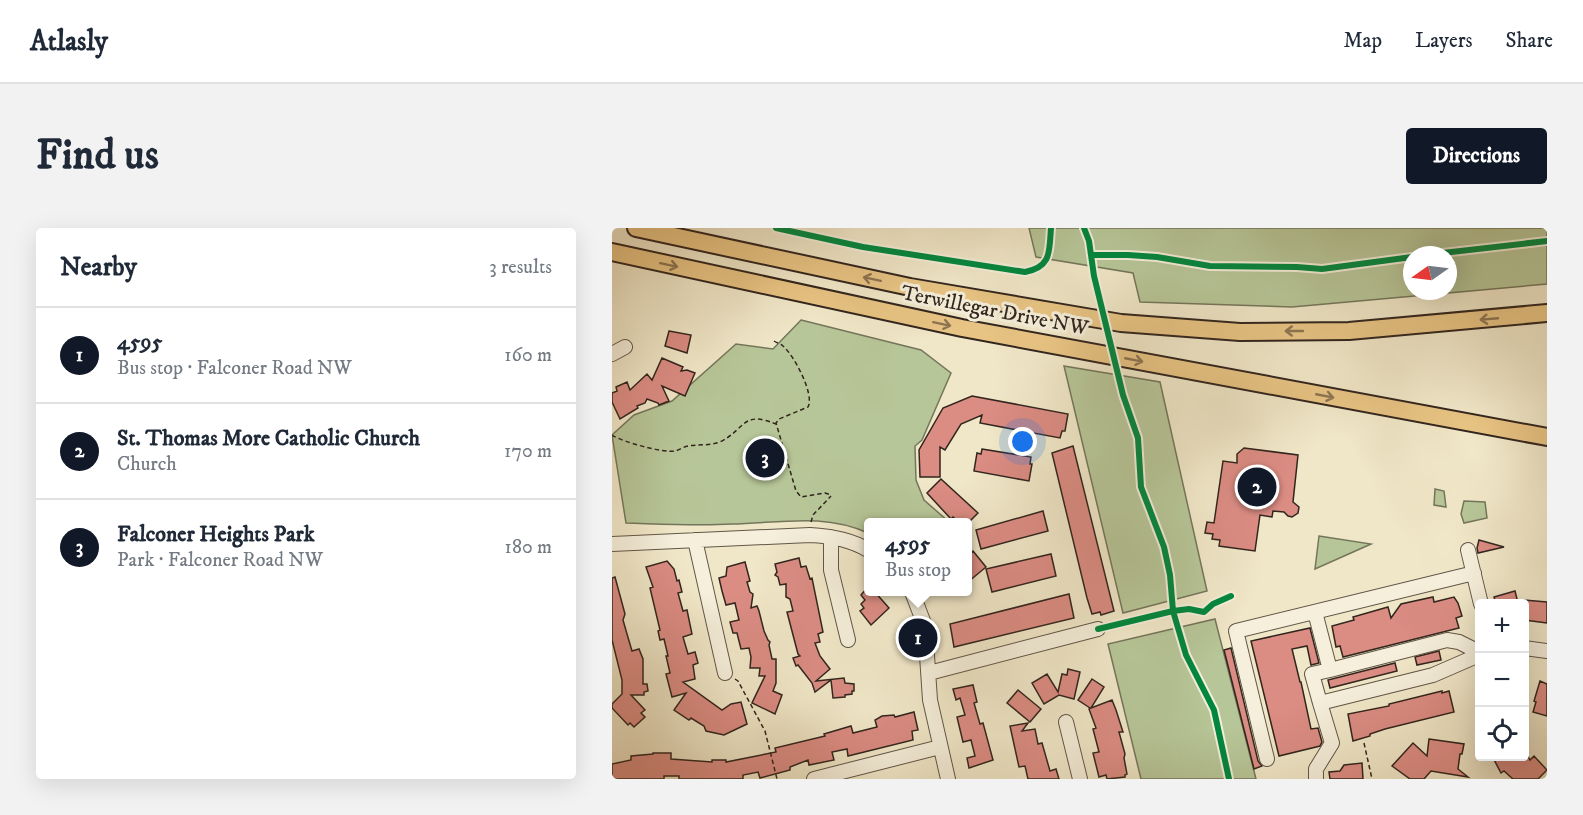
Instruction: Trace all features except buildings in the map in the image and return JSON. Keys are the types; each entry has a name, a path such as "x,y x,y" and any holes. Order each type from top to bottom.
{"main road":[{"name":"Terwillegar Drive NW","path":"636,228 910,287 1065,314 1145,325 1240,332 1348,331 1547,314"},
{"name":"Terwillegar Drive NW","path":"612,252 962,328 1547,437"}],"street":[{"path":"612,354 625,347"},
{"path":"612,544 810,535 831,537 864,548"},
{"path":"831,537 831,570 848,640"},
{"path":"694,540 725,673"},
{"path":"1468,550 1480,599"},
{"path":"1267,759 1236,631 1474,573"},
{"path":"914,596 925,626 930,700 948,779"},
{"path":"1315,612 1330,670"},
{"path":"929,673 1098,629"},
{"path":"1316,779 1316,769 1332,743 1312,674 1447,640 1459,642 1477,653"},
{"path":"1529,649 1547,651"},
{"path":"1320,703 1433,675 1475,656"},
{"path":"1066,722 1080,779"},
{"path":"814,779 940,747"}],"path":[{"path":"774,341 784,346 801,371 811,402 801,411 779,419 777,425 796,491 801,497 825,493 831,495 813,515 810,535"},
{"path":"612,435 655,449 674,451 688,446 712,445 722,441 751,418 761,418 777,425"},
{"path":"725,673 738,681 765,731 777,779"},
{"path":"1364,743 1372,779"}],"green space":[{"path":"1029,228 1547,228 1547,284 1457,292 1457,246 1403,246 1403,297 1292,307 1140,302 1133,273 1036,257"},
{"path":"801,320 921,350 951,373 922,440 915,446 916,480 924,500 944,518 864,518 864,532 835,523 818,521 706,525 626,523 612,435 634,415 672,401 736,344 773,349"},
{"path":"1064,366 1160,382 1207,591 1123,613"},
{"path":"1435,489 1444,491 1446,507 1434,505"},
{"path":"1464,501 1485,502 1487,518 1464,523 1461,514"},
{"path":"1319,536 1371,544 1315,569"},
{"path":"1215,619 1256,779 1141,779 1108,644"}],"cycle path":[{"path":"776,228 863,247 1025,272 1034,270 1045,262 1049,251 1051,228"},
{"path":"1084,228 1089,241 1094,276 1123,395 1138,438 1141,487 1164,547 1170,575 1173,611 1186,655 1214,710 1229,779"},
{"path":"1457,251 1547,241"},
{"path":"1092,255 1157,257 1210,266 1322,269 1403,258"},
{"path":"1098,629 1173,611 1189,609 1204,612 1213,604 1231,596"}],"place":[{"name":"Falconer Heights Park","path":"765,458"},
{"name":"St. Thomas More Catholic Church","path":"1257,487"},
{"name":"4595","path":"918,638"}]}
